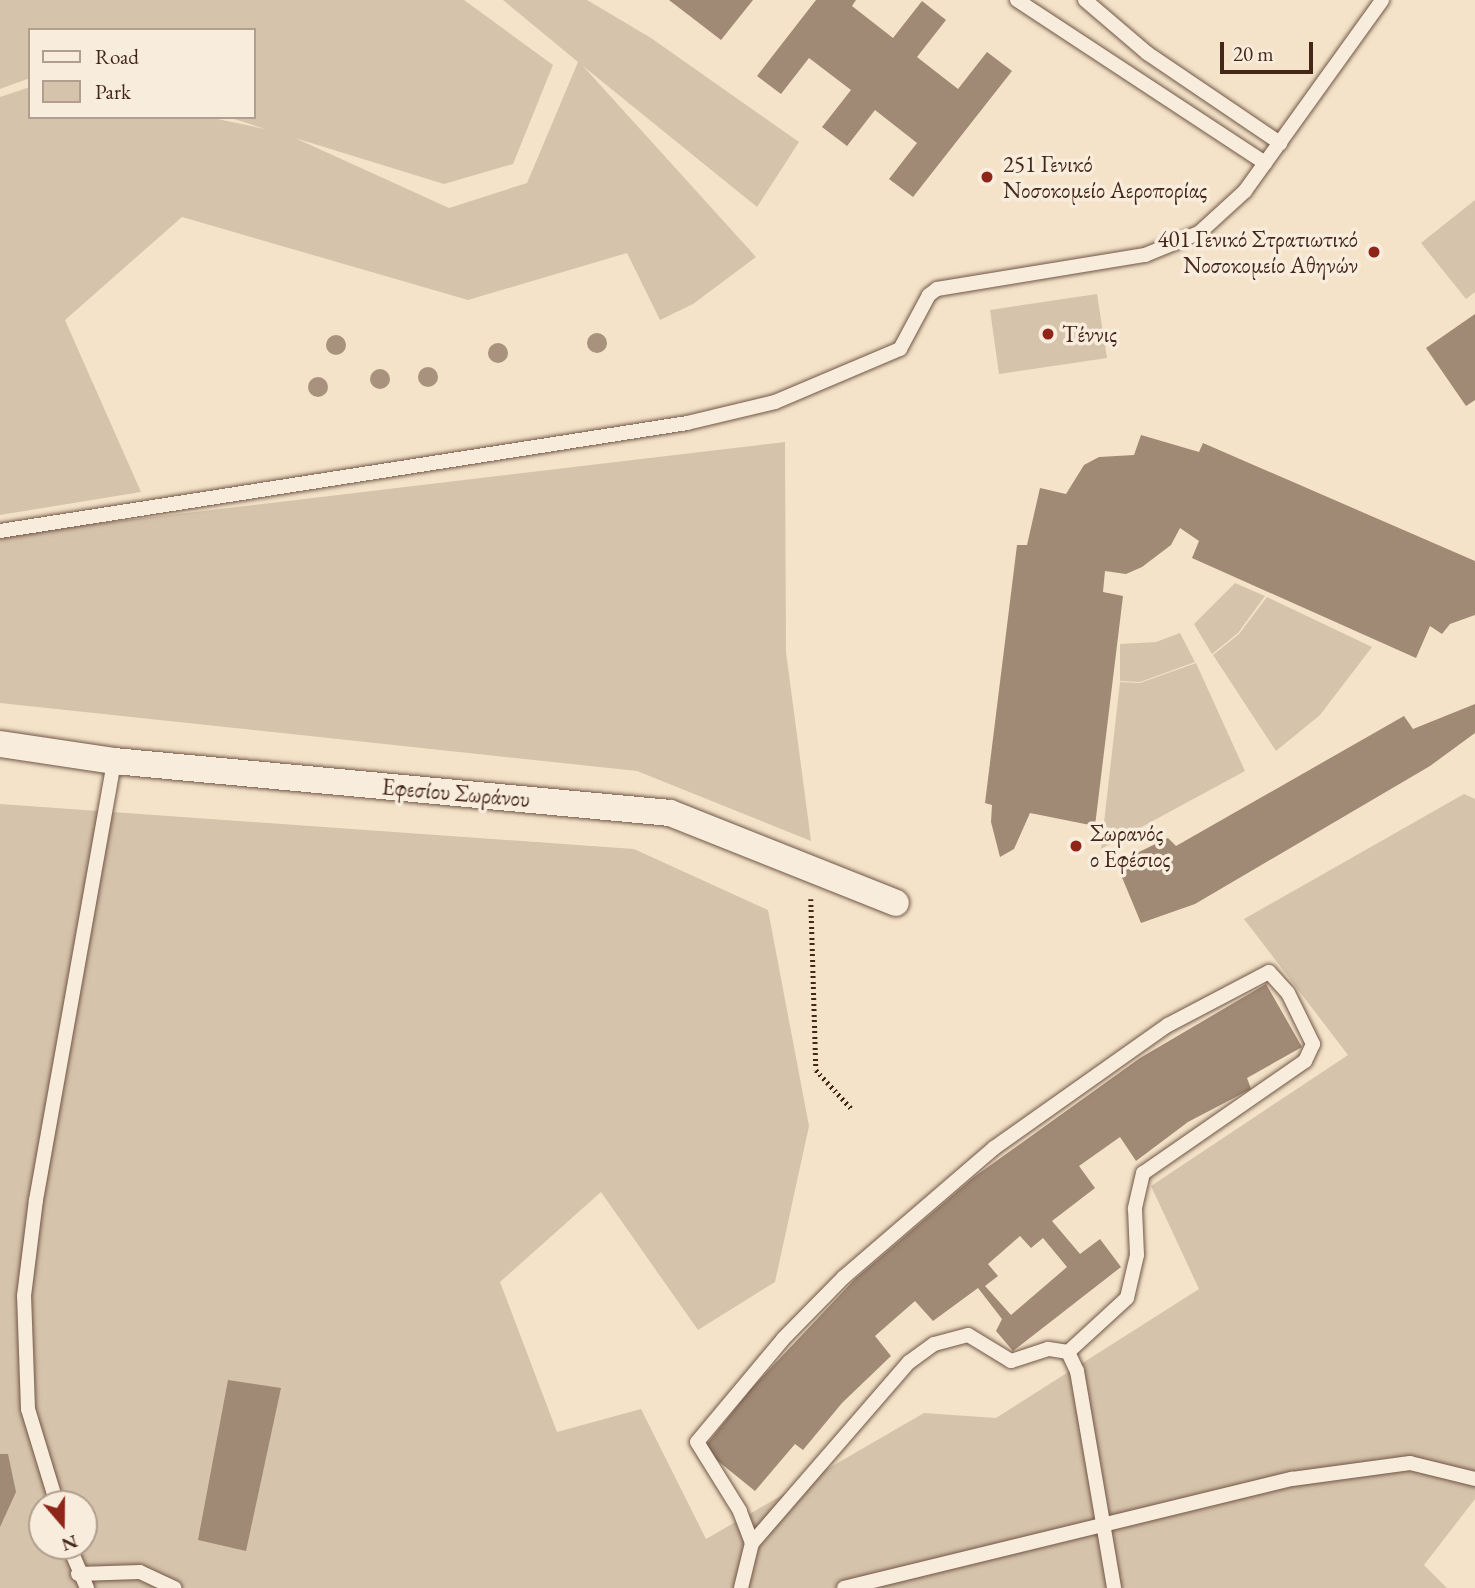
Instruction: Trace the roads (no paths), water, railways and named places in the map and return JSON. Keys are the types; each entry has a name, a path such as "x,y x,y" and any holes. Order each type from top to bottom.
{"street":[{"name":"Εφεσίου Σωράνου","path":"0,744 114,761 670,813 896,903"}],"lane":[{"path":"1017,0 1265,163"},
{"path":"1085,0 1147,53 1280,143"},
{"path":"0,531 687,423 775,402 900,348 929,295 937,289 1145,255 1199,233 1245,191 1382,0"},
{"path":"53,1490 28,1409 24,1296 36,1200 114,761"},
{"path":"752,1542 740,1511 697,1442 783,1339 844,1277 994,1148 1168,1025 1269,972 1287,993 1313,1044 1305,1061 1143,1173 1135,1209 1138,1255 1127,1298 1068,1352"},
{"path":"741,1588 752,1542 909,1362 934,1344 968,1335 1011,1361 1048,1349 1068,1352"},
{"path":"1068,1352 1077,1371 1106,1525 1114,1588"},
{"path":"844,1588 1292,1479 1410,1463 1475,1479"},
{"path":"74,1560 87,1588"},
{"path":"78,1574 140,1572 174,1588"}],"place":[{"name":"251 Γενικό Νοσοκομείο Αεροπορίας","path":"987,177"},
{"name":"401 Γενικό Στρατιωτικό Νοσοκομείο Αθηνών","path":"1374,252"},
{"name":"Τέννις","path":"1048,334"},
{"name":"Σωρανός ο Εφέσιος","path":"1076,846"}]}
